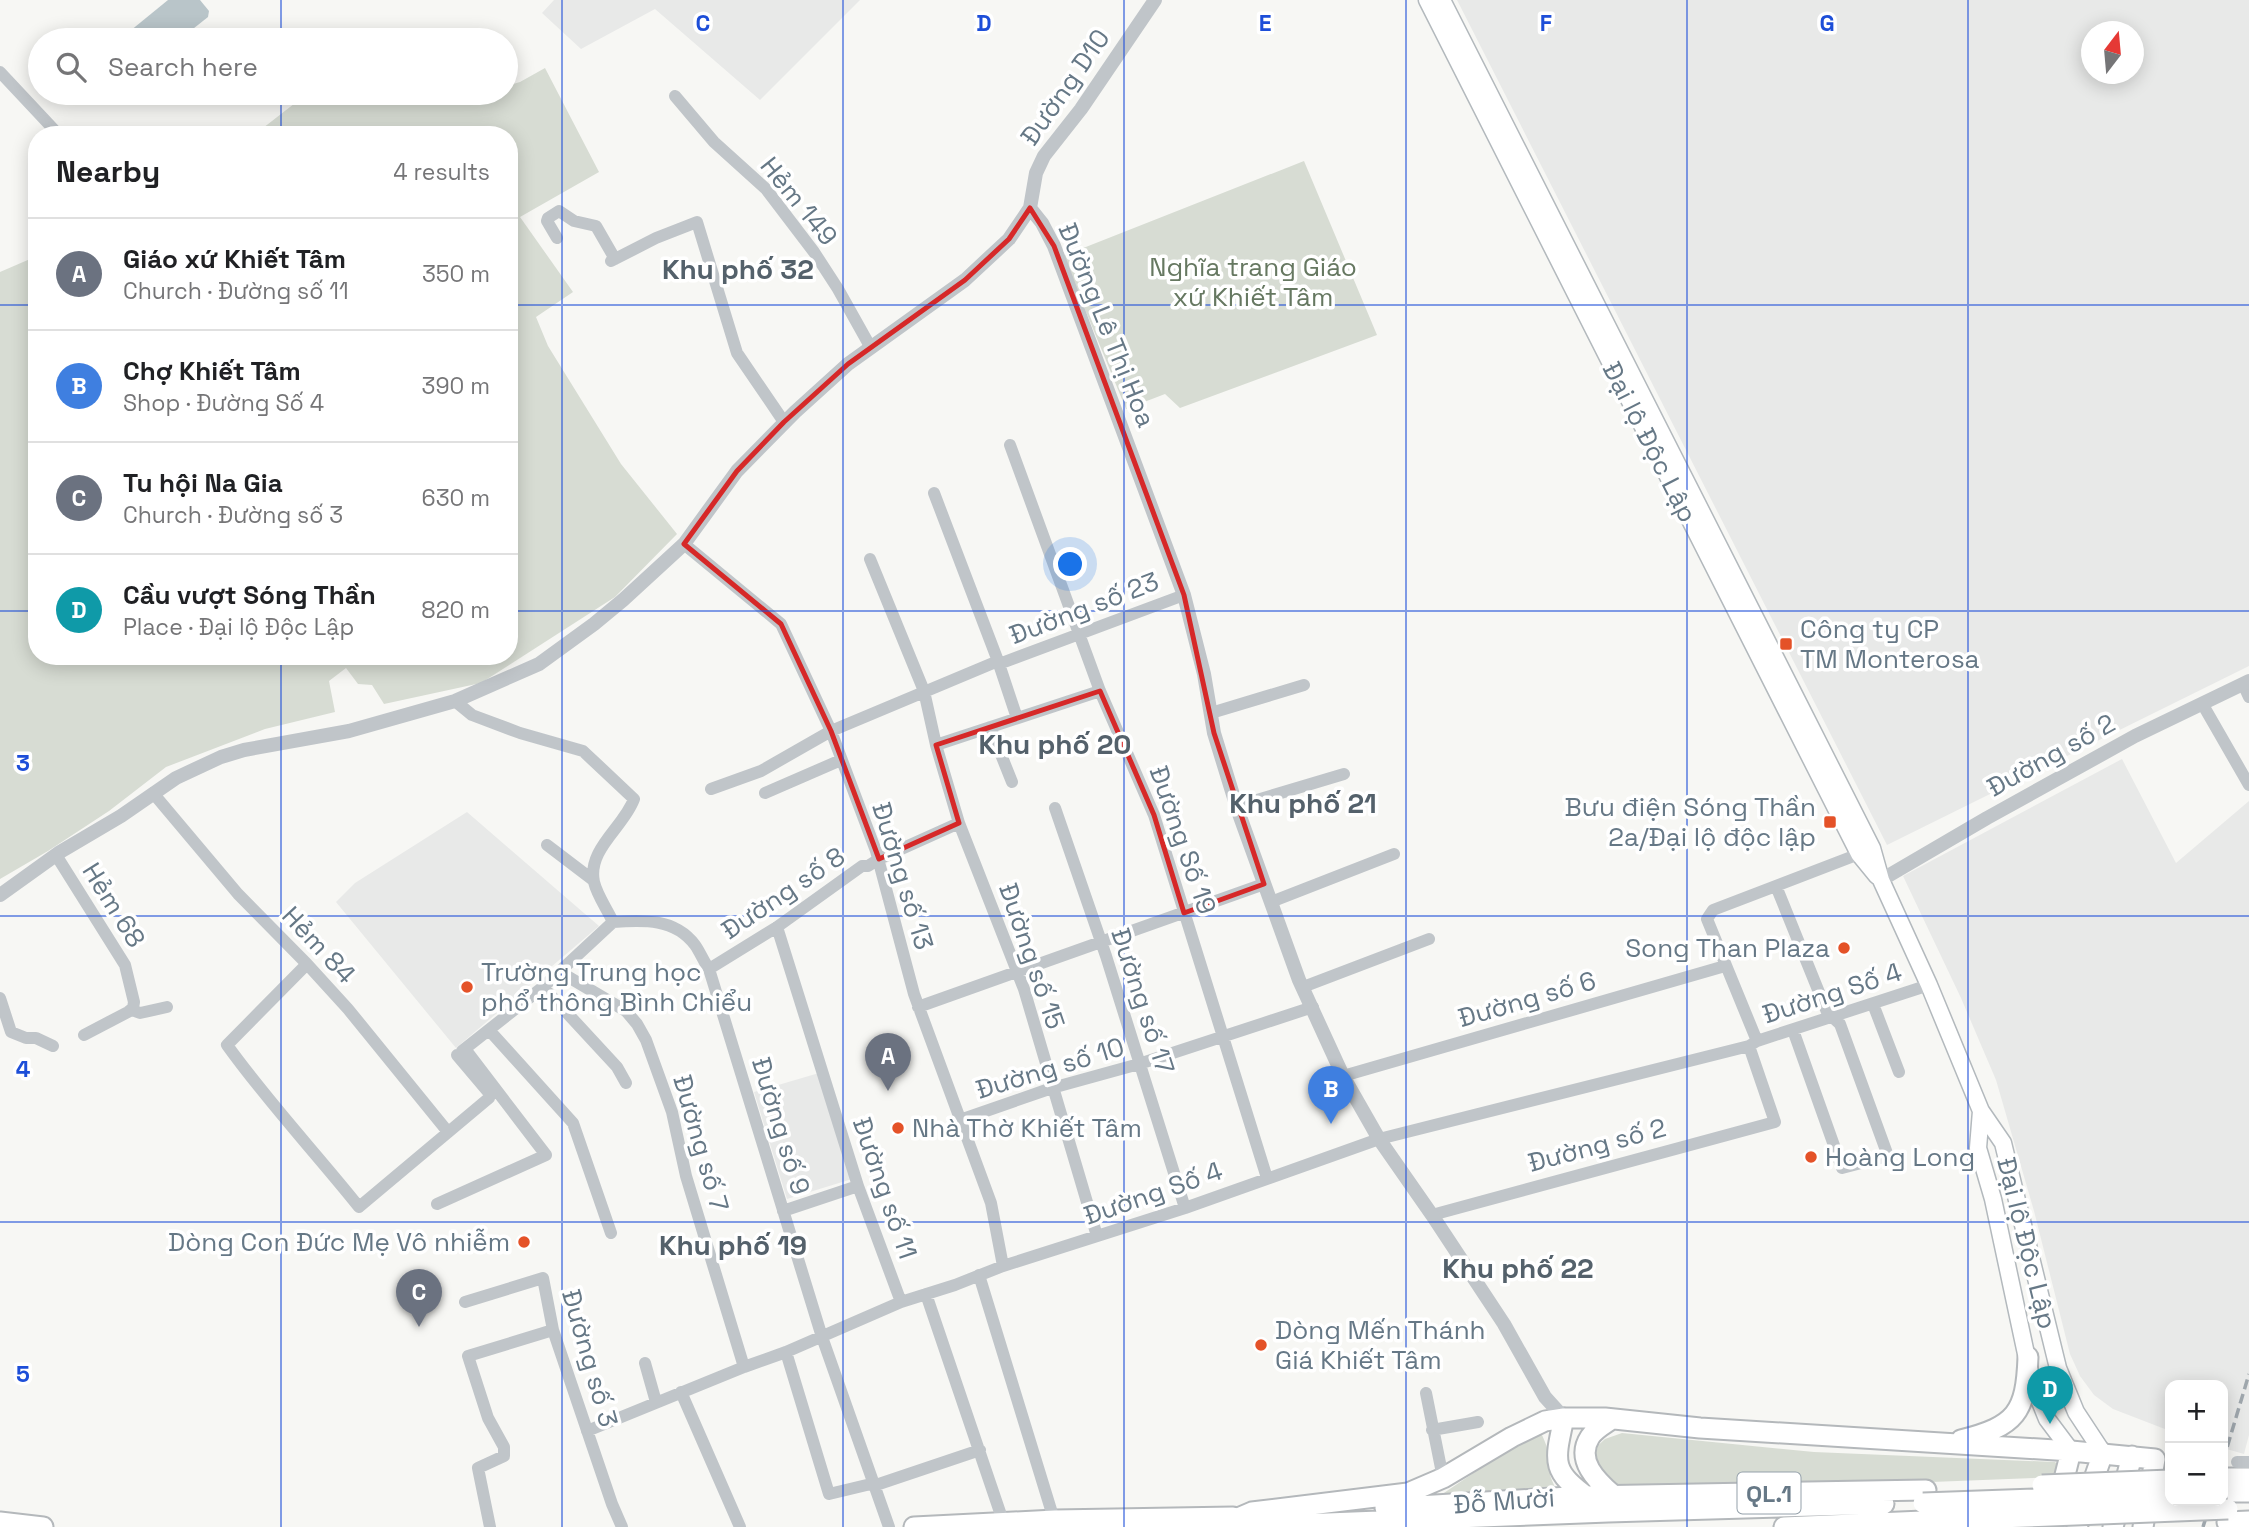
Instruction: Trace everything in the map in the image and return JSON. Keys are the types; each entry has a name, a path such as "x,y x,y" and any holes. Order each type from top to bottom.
{"highway":[{"path":"1948,1443 1978,1436 2006,1423 2015,1414 2026,1392 2028,1357"},
{"path":"1564,1418 1557,1449 1558,1467 1570,1485 1585,1496 1610,1504"},
{"path":"1217,1527 1252,1512 1408,1493 1443,1478 1512,1437 1545,1422 1564,1418 1612,1419 1700,1429 2103,1453 2155,1459 2143,1527"},
{"path":"1610,1504 1590,1472 1586,1450 1589,1438 1612,1419"},
{"path":"2052,1527 2071,1451"},
{"path":"2078,1527 2103,1453"},
{"path":"2113,1527 2132,1456"},
{"name":"QL.1","path":"1784,1527 1924,1505 2165,1481"},
{"name":"QL.1","path":"2078,1527 2235,1487"},
{"name":"QL.1","path":"1924,1505 2235,1487"},
{"name":"QL.1","path":"2235,1487 2249,1509"},
{"name":"QL.1","path":"2235,1487 2249,1521"},
{"name":"QL.1","path":"1924,1505 2165,1494"},
{"name":"Đỗ Mười","path":"1231,1522 1585,1496"},
{"name":"Đỗ Mười","path":"914,1527 1231,1522 1610,1504 1924,1505"},
{"path":"0,1522 43,1527"}],"main road":[{"name":"Đại lộ Độc Lập","path":"1427,0 1858,854 1881,880"},
{"name":"Đại lộ Độc Lập","path":"1442,0 1872,848 1881,880 1929,985 1981,1111 2003,1143 2063,1382 2076,1412 2103,1453"},
{"name":"Đại lộ Độc Lập","path":"1981,1111 1978,1148 1993,1199 2032,1382 2041,1407 2054,1430 2071,1451"}],"street":[{"name":"Đường D10","path":"1030,208 1040,163 1081,109 1155,0"},
{"path":"0,72 28,102"},
{"name":"Hẻm 149","path":"675,96 714,142 766,189 832,280 871,348"},
{"path":"31,105 51,126"},
{"name":"Đường Lê Thị Hoa","path":"0,895 56,855 176,778 221,757 244,750 349,731 455,701 539,664 623,600 684,544 737,471 784,422 848,364 965,280 1009,239 1030,208 1042,223 1054,246 1184,595 1214,733 1264,884 1303,987 1343,1076 1379,1139 1504,1324 1545,1397 1564,1418"},
{"path":"557,238 547,221 559,211 574,221 596,226 613,260 656,238 697,222 737,353 784,422"},
{"name":"Đường Số 19","path":"1010,444 1100,691 1154,815 1267,1178"},
{"path":"934,493 999,663 1017,718"},
{"name":"Đường số 13","path":"684,544 781,624 831,731 879,859 918,1007 991,1203 1003,1266"},
{"path":"870,559 924,691"},
{"name":"Đường số 23","path":"711,789 761,771 831,731 924,691 1184,595"},
{"path":"1211,713 1304,685"},
{"name":"Đường số 2","path":"1881,880 2127,741 2247,687"},
{"name":"Đường số 15","path":"924,691 936,745 959,823 1017,972 1097,1236"},
{"path":"936,745 1100,691"},
{"path":"455,701 472,715 520,733 583,751 634,800 631,809 600,850 593,880"},
{"path":"2203,705 2249,785"},
{"path":"990,727 1012,782"},
{"path":"765,793 841,760"},
{"path":"1237,806 1344,774"},
{"name":"Hẻm 84","path":"153,793 238,894 348,1009 448,1132"},
{"name":"Đường số 17","path":"1055,808 1101,942 1185,1208"},
{"name":"Đường số 8","path":"709,970 777,927 862,866 869,866 959,823"},
{"path":"461,1051 543,987 613,922 593,880 547,845"},
{"path":"1271,902 1394,854"},
{"path":"1753,1044 1707,919 1713,910 1858,854"},
{"name":"Hẻm 68","path":"56,855 125,965 134,1002 132,1010"},
{"path":"918,1007 1264,884"},
{"path":"1776,886 1827,1012 1840,1024 1888,1156 1842,1168 1793,1030"},
{"name":"Đường số 9","path":"613,922 643,920 674,926 695,944 709,970 822,1337 889,1527"},
{"name":"Đường số 11","path":"777,927 858,1186 901,1302"},
{"path":"1303,987 1429,939"},
{"path":"307,964 227,1045 256,1086 292,1125 359,1207 490,1096 461,1051"},
{"name":"Đường số 6","path":"1343,1076 1725,966"},
{"name":"Đường số 7","path":"560,972 626,1011 646,1040 672,1112 686,1176 744,1367"},
{"name":"Đường Số 4","path":"587,1431 786,1352 901,1302 1003,1266 1185,1208 1379,1139 1753,1044 1929,985"},
{"path":"543,987 617,1067 625,1083"},
{"path":"0,998 11,1032 26,1038 36,1038 53,1046"},
{"path":"1873,1004 1899,1072"},
{"name":"Đường số 10","path":"960,1120 1052,1088 1139,1064 1313,1006"},
{"path":"84,1035 132,1010 140,1013 167,1007"},
{"path":"489,1030 573,1123 611,1233"},
{"name":"Đường Số 4","path":"1753,1044 1775,1122"},
{"path":"437,1204 546,1155 461,1051"},
{"name":"Đường số 2","path":"1432,1215 1775,1122"},
{"path":"783,1211 858,1186"},
{"path":"979,1275 1055,1524"},
{"name":"Đường số 3","path":"465,1302 542,1278 553,1330 622,1527"},
{"path":"926,1294 1004,1525"},
{"path":"490,1527 478,1468 504,1456 504,1447 488,1418 468,1356 553,1330"},
{"path":"786,1352 829,1494 876,1484 980,1450"},
{"path":"645,1363 656,1402"},
{"path":"681,1392 740,1527"},
{"path":"1426,1393 1443,1478"},
{"path":"1432,1430 1478,1422"}],"highlighted area":[{"path":"1030,208 1054,246 1184,595 1214,733 1264,884 1184,913 1154,815 1100,691 936,745 959,823 879,859 831,731 781,624 684,544 737,471 784,422 848,364 965,280 1009,239"}],"shaded area":[{"path":"168,0 200,0 209,11 208,17 194,28 134,28"},
{"path":"554,0 860,0 760,100 655,9 581,49 542,13"},
{"path":"1457,0 2249,0 2249,666 1887,845"},
{"path":"2122,759 2176,863 2249,801 2249,1435 2244,1454 2228,1449 2228,1380 2165,1380 2165,1429 2113,1409 2094,1395 2080,1376 2070,1354 2034,1211 1996,1080 1961,998 1903,876"},
{"name":"Trường Trung học phổ thông Bình Chiểu","path":"467,812 599,926 456,1048 336,902 355,883"},
{"path":"819,1073 852,1179 787,1199 754,1092"}],"green space":[{"path":"545,68 599,172 520,217 573,292 536,317 548,346 621,464 677,534 615,597 518,659 518,126 266,126 293,105 518,105 520,82"},
{"name":"Nghĩa trang Giáo xứ Khiết Tâm","path":"1304,161 1377,335 1180,408 1165,394 1126,409 1063,256"},
{"path":"28,260 28,665 509,665 481,683 384,704 372,685 358,684 346,668 329,681 335,712 265,729 166,767 109,811 0,879 0,272"},
{"path":"1541,1433 1557,1494 1432,1501 1524,1439"},
{"path":"1622,1433 1814,1452 2055,1462 2059,1466 2058,1477 1698,1491 1624,1488 1606,1484 1592,1451 1605,1439"}],"railway":[{"path":"2228,1444 2249,1374"},
{"path":"2203,1527 2209,1506"}],"place":[{"name":"Công ty CP TM Monterosa","path":"1786,644"},
{"name":"Bưu điện Sóng Thần 2a/Đại lộ độc lập","path":"1830,822"},
{"name":"Song Than Plaza","path":"1844,948"},
{"name":"Trường Trung học phổ thông Bình Chiểu","path":"467,987"},
{"name":"Giáo xứ Khiết Tâm","path":"888,1091"},
{"name":"Chợ Khiết Tâm","path":"1331,1124"},
{"name":"Nhà Thờ Khiết Tâm","path":"898,1128"},
{"name":"Hoàng Long","path":"1811,1157"},
{"name":"Dòng Con Đức Mẹ Vô nhiễm","path":"524,1242"},
{"name":"Tu hội Na Gia","path":"419,1327"},
{"name":"Dòng Mến Thánh Giá Khiết Tâm","path":"1261,1345"},
{"name":"Cầu vượt Sóng Thần","path":"2050,1424"}],"district":[{"name":"Khu phố 32","path":"738,269"},
{"name":"Khu phố 20","path":"1055,744"},
{"name":"Khu phố 21","path":"1303,803"},
{"name":"Khu phố 19","path":"733,1245"},
{"name":"Khu phố 22","path":"1518,1268"}]}
